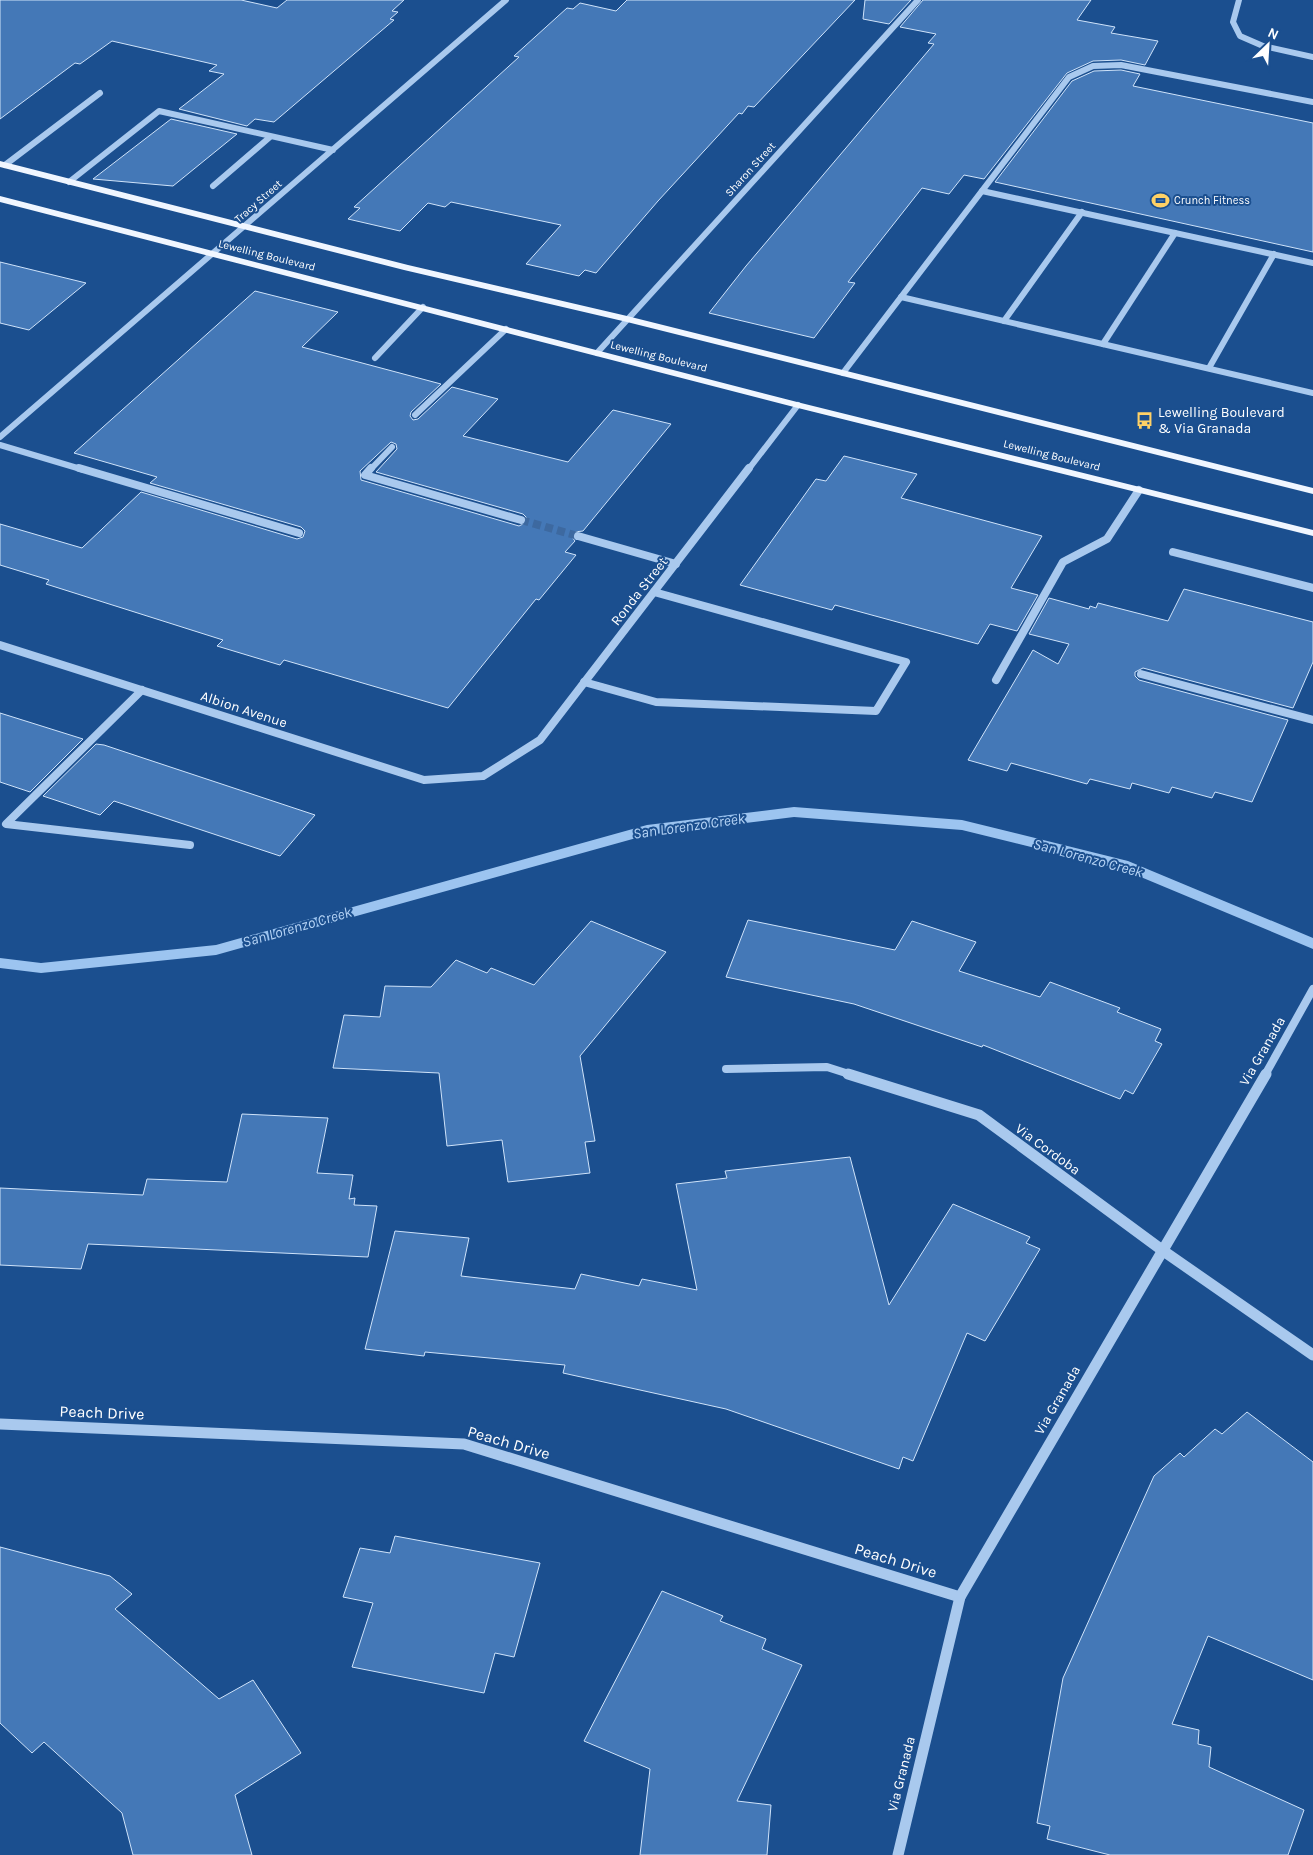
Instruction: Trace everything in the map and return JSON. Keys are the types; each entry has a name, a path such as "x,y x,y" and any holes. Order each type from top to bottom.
{"main road":[{"name":"Lewelling Boulevard","path":"2,165 407,268 627,319 1313,491"},
{"name":"Lewelling Boulevard","path":"0,199 798,405 1313,533"}],"street":[{"name":"Tracy Street","path":"0,436 506,0"},
{"name":"Sharon Street","path":"597,353 918,0"},
{"path":"1239,0 1233,22 1240,36 1263,46 1313,57"},
{"path":"1313,102 1140,67 1117,64 1093,66 1079,70 1069,77 982,191 1313,263"},
{"path":"2,165 100,93"},
{"path":"69,182 159,111 333,150"},
{"path":"212,186 270,137"},
{"path":"1004,321 1082,212"},
{"path":"1103,344 1175,232"},
{"path":"1209,368 1274,254"},
{"path":"843,373 901,297 1312,392"},
{"path":"375,358 423,307"},
{"path":"415,415 506,329"},
{"name":"Ronda Street","path":"483,776 540,740 798,405"},
{"path":"0,445 299,533"},
{"path":"392,447 365,475 521,520"},
{"path":"996,680 1063,562 1107,539 1139,490"},
{"path":"578,536 676,564"},
{"path":"1173,552 1313,588"},
{"path":"584,682 656,702 876,711 906,662 654,592"},
{"name":"Albion Avenue","path":"0,645 424,780 483,776"},
{"path":"1141,674 1313,720"},
{"path":"142,690 6,824 190,845"},
{"name":"Via Granada","path":"898,1855 960,1597 1305,1007 1313,989"},
{"name":"Via Cordoba","path":"726,1069 827,1067 978,1115 1162,1250 1313,1355"},
{"name":"Peach Drive","path":"0,1424 464,1444 960,1597"}],"lane":[{"path":"901,297 982,191"}],"building":[{"path":"0,0 241,0 277,8 287,0 404,0 392,11 398,12 390,19 394,20 274,122 255,119 247,126 179,109 224,74 209,71 217,65 112,41 80,64 75,63 0,119"},
{"path":"627,0 855,0 754,107 748,106 742,114 739,113 658,201 596,273 585,270 579,276 526,264 561,225 451,202 445,207 428,203 400,231 348,219 360,208 354,207 519,57 514,56 567,8 573,9 580,3 616,11"},
{"path":"865,0 911,0 889,24 863,19"},
{"path":"923,0 1091,0 1077,20 1115,27 1111,33 1158,41 1145,65 1121,60 1093,61 1067,73 984,179 964,175 949,194 922,188 848,282 855,283 814,338 709,313 746,266 934,44 928,43 936,34 900,27"},
{"path":"1121,70 1140,74 1133,86 1313,123 1313,252 995,182 1072,81 1094,71"},
{"path":"171,119 237,134 173,186 93,179"},
{"path":"0,262 86,283 29,330 0,323"},
{"path":"255,291 338,312 302,347 441,384 411,412 410,416 413,420 418,419 452,387 498,399 463,436 568,462 613,410 671,424 583,531 574,532 572,537 575,541 565,552 576,555 539,600 536,599 448,708 284,660 280,665 217,646 223,640 46,584 49,580 0,565 0,524 82,548 141,492 297,539 303,537 305,531 301,527 150,483 157,477 74,453","holes":["391,442 396,444 397,449 376,472 523,514 527,518 527,522 519,526 361,480 360,471"]},
{"path":"844,456 917,474 901,498 1042,536 1011,588 1038,595 1017,631 990,624 978,644 835,605 832,610 740,585 816,479 826,481"},
{"path":"1184,589 1313,622 1313,662 1293,708 1143,668 1135,672 1135,676 1139,680 1288,720 1252,802 1215,792 1212,798 1172,787 1169,793 1132,783 1130,789 1090,779 1087,784 1011,763 1007,771 968,760 1033,650 1058,664 1069,644 1029,634 1049,598 1089,609 1090,606 1096,608 1098,603 1168,621"},
{"path":"0,713 83,739 30,792 0,782"},
{"path":"96,744 104,745 315,815 280,856 114,801 100,815 43,796"},
{"path":"748,920 895,950 912,921 976,942 959,971 1040,997 1050,982 1120,1008 1117,1012 1161,1029 1155,1041 1162,1044 1133,1094 1125,1090 1120,1099 983,1045 982,1047 854,1004 726,977"},
{"path":"591,921 666,952 580,1056 595,1141 585,1142 590,1173 508,1182 502,1140 447,1146 439,1073 333,1068 344,1015 380,1017 385,986 431,987 456,960 487,973 491,968 534,985"},
{"path":"242,1114 328,1118 317,1173 353,1175 349,1199 355,1198 354,1205 377,1206 368,1257 88,1244 81,1269 0,1265 0,1188 143,1195 147,1179 227,1182"},
{"path":"850,1157 889,1305 953,1204 1030,1237 1026,1243 1040,1249 985,1341 967,1333 913,1461 903,1457 899,1469 726,1409 563,1373 565,1365 425,1352 424,1356 365,1349 395,1231 469,1238 461,1276 575,1289 581,1274 639,1286 642,1279 697,1290 676,1184 727,1178 725,1171"},
{"path":"1247,1412 1313,1462 1313,1680 1208,1636 1172,1724 1199,1730 1198,1744 1211,1747 1209,1767 1304,1810 1288,1855 1110,1855 1047,1839 1050,1826 1037,1823 1063,1678 1154,1476 1180,1453 1184,1457 1215,1429 1222,1434"},
{"path":"395,1536 540,1563 514,1657 495,1653 484,1693 352,1667 373,1603 343,1597 360,1548 390,1553"},
{"path":"0,1547 110,1576 132,1594 115,1609 219,1699 253,1680 301,1753 235,1795 252,1855 133,1855 122,1813 44,1742 32,1753 0,1723"},
{"path":"662,1591 723,1616 720,1621 766,1639 762,1649 802,1665 737,1801 771,1805 767,1855 640,1855 650,1769 584,1741"}],"waterway":[{"name":"San Lorenzo Creek","path":"0,963 41,968 216,950 647,830 794,812 962,825 1128,866 1313,944"}],"tunnel":[{"path":"521,520 578,536"}],"place":[{"name":"Crunch Fitness","path":"1160,200"},
{"name":"Lewelling Boulevard & Via Granada","path":"1144,420"}]}
